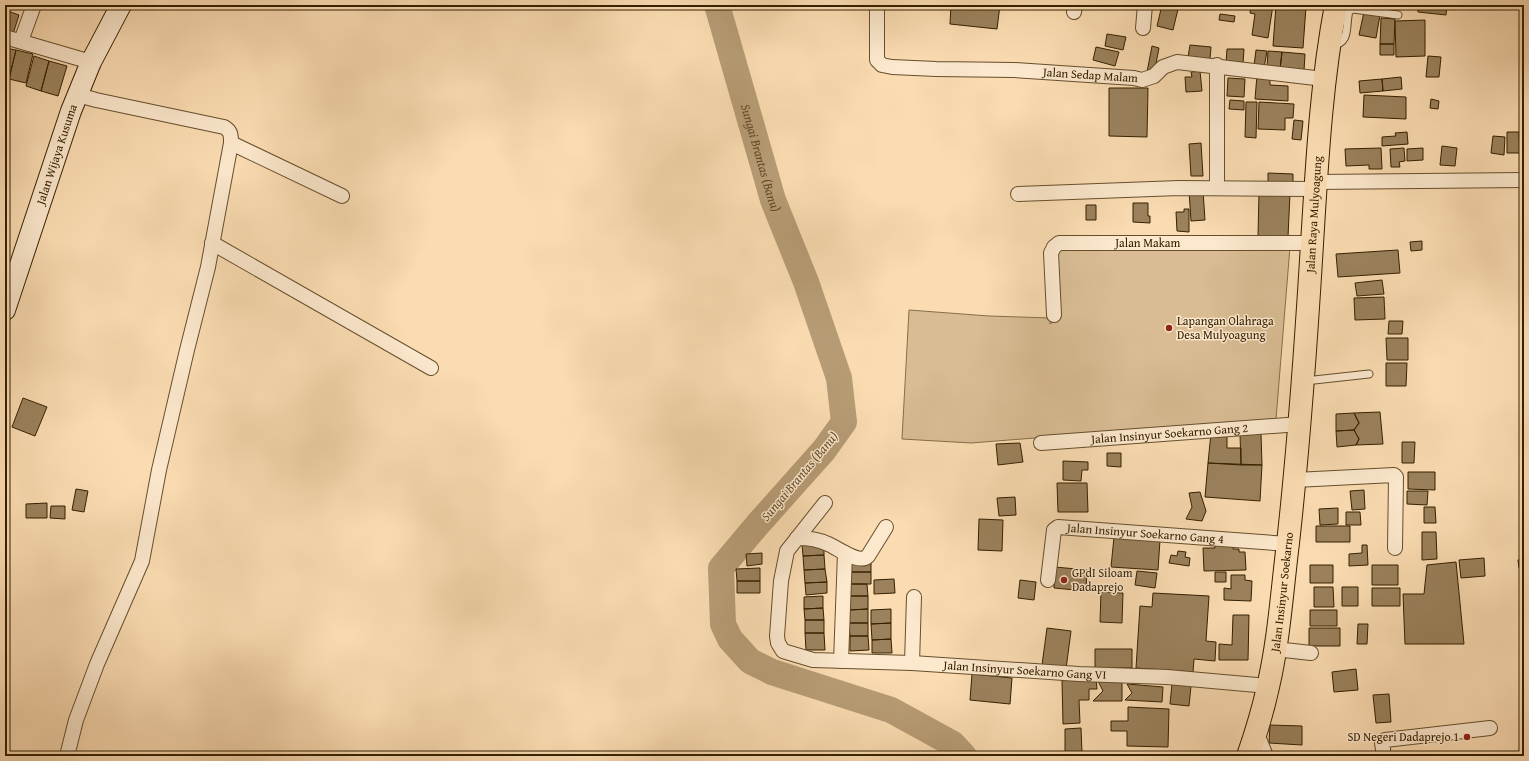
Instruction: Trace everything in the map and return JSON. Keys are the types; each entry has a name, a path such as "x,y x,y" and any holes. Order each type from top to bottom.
{"main road":[{"name":"Jalan Wijaya Kusuma","path":"5,310 71,111 87,98 91,62 120,5"},
{"name":"Jalan Raya Mulyoagung","path":"1300,424 1324,79 1328,45 1336,5"},
{"name":"Jalan Insinyur Soekarno","path":"1248,756 1268,686 1275,649 1288,544 1300,424"}],"street":[{"path":"21,41 34,5"},
{"name":"Jalan Sedap Malam","path":"878,5 877,60 882,66 936,69 1014,70 1134,78 1142,80 1154,76 1163,67 1177,62 1324,79"},
{"path":"1143,28 1145,5"},
{"path":"5,36 91,62"},
{"path":"1217,66 1217,188"},
{"path":"67,756 76,720 142,561 159,470 212,243 231,143 231,134 229,130 224,127 87,98"},
{"path":"231,143 342,196"},
{"path":"1018,194 1132,189 1316,186 1524,180"},
{"path":"212,243 431,368"},
{"name":"Jalan Makam","path":"1054,315 1051,253 1054,247 1059,243 1312,243"},
{"name":"Jalan Insinyur Soekarno Gang 2","path":"1041,443 1300,424"},
{"path":"1295,480 1394,474 1396,477 1395,548"},
{"path":"797,538 825,503"},
{"path":"797,538 817,540 861,559 866,558 886,527"},
{"name":"Jalan Insinyur Soekarno Gang 4","path":"1048,580 1054,530 1058,527 1288,544"},
{"name":"Jalan Insinyur Soekarno Gang VI","path":"797,538 787,551 782,574 777,636 778,643 783,651 813,660 912,663 1079,674 1168,677 1268,686"},
{"path":"841,661 845,553"},
{"path":"912,663 914,597"},
{"path":"1275,649 1311,653"},
{"path":"1384,756 1382,744 1385,740 1490,728"},
{"path":"1256,731 1266,756"}],"lane":[{"path":"1328,45 1340,44 1342,42 1345,36 1349,11 1353,9 1398,15"},
{"path":"1303,381 1370,374"}],"shaded area":[{"path":"1060,246 1290,247 1276,419 971,443 902,439 909,310 989,316 1050,318 1050,324 1057,319 1057,251"}],"building":[{"path":"951,5 1000,5 997,29 950,24"},
{"path":"1162,5 1179,5 1173,30 1157,26"},
{"path":"1251,5 1273,5 1268,38 1252,35 1255,14 1250,13"},
{"path":"1276,5 1306,7 1303,48 1273,46"},
{"path":"1418,5 1447,5 1446,15 1418,12"},
{"path":"5,10 19,15 13,34 5,31"},
{"path":"1364,12 1380,15 1376,38 1359,35"},
{"path":"1220,14 1235,16 1234,22 1219,20"},
{"path":"1381,18 1395,19 1394,44 1380,44"},
{"path":"1425,20 1425,56 1396,57 1395,21"},
{"path":"1107,34 1126,37 1123,50 1105,46"},
{"path":"1380,44 1394,44 1394,55 1380,55"},
{"path":"1190,45 1211,47 1210,59 1188,57"},
{"path":"1152,46 1159,48 1154,74 1147,72"},
{"path":"1096,47 1119,52 1115,66 1093,60"},
{"path":"5,48 16,50 9,79 5,78"},
{"path":"1227,49 1244,49 1243,64 1226,63"},
{"path":"16,50 33,54 26,83 9,79"},
{"path":"1256,50 1267,51 1264,68 1254,66"},
{"path":"1268,51 1282,52 1280,69 1267,67"},
{"path":"1282,52 1305,54 1304,71 1280,69"},
{"path":"34,56 49,61 41,91 26,86"},
{"path":"1428,56 1441,57 1439,77 1426,77"},
{"path":"49,61 67,66 58,96 41,91"},
{"path":"1200,71 1202,91 1186,92 1185,77 1192,77 1191,72"},
{"path":"1257,75 1270,75 1270,85 1288,86 1288,101 1255,99"},
{"path":"1401,77 1402,89 1383,91 1382,79"},
{"path":"1228,78 1245,79 1244,97 1227,96"},
{"path":"1382,79 1383,91 1360,93 1359,81"},
{"path":"1109,88 1148,88 1147,137 1109,136"},
{"path":"1364,95 1406,97 1406,119 1363,117"},
{"path":"1431,99 1439,101 1438,109 1430,108"},
{"path":"1230,100 1244,101 1244,110 1229,109"},
{"path":"1246,102 1257,102 1256,138 1245,137"},
{"path":"1259,102 1294,104 1293,118 1285,118 1285,130 1258,129"},
{"path":"1294,120 1303,121 1301,140 1292,139"},
{"path":"1407,132 1408,144 1382,146 1382,137 1396,136 1395,133"},
{"path":"1507,132 1519,132 1520,153 1507,153"},
{"path":"1522,133 1524,133 1524,153 1522,153"},
{"path":"1493,136 1505,137 1504,155 1491,153"},
{"path":"1201,143 1203,176 1191,176 1189,144"},
{"path":"1442,146 1457,148 1455,166 1440,165"},
{"path":"1381,148 1382,169 1369,169 1369,165 1346,166 1345,149"},
{"path":"1404,148 1405,161 1399,162 1400,167 1391,167 1390,149"},
{"path":"1423,148 1423,160 1407,161 1407,149"},
{"path":"1268,173 1293,174 1293,187 1268,187"},
{"path":"1189,191 1203,191 1205,220 1191,221"},
{"path":"1259,192 1290,193 1288,237 1258,236"},
{"path":"1133,203 1148,203 1148,216 1150,216 1150,223 1133,222"},
{"path":"1086,205 1096,205 1096,220 1086,220"},
{"path":"1184,209 1189,209 1189,232 1177,231 1176,212 1184,212"},
{"path":"1422,241 1422,250 1411,251 1410,242"},
{"path":"1398,250 1400,273 1338,277 1336,254"},
{"path":"1382,280 1384,294 1357,296 1355,283"},
{"path":"1384,297 1385,319 1355,320 1354,298"},
{"path":"1389,321 1403,321 1402,334 1388,334"},
{"path":"1386,338 1408,338 1408,360 1387,360"},
{"path":"1386,363 1407,363 1406,386 1386,386"},
{"path":"23,398 47,407 35,436 12,427"},
{"path":"1380,412 1383,444 1356,445 1359,439 1354,430 1359,423 1354,413"},
{"path":"1354,413 1359,423 1354,430 1336,431 1336,414"},
{"path":"1354,430 1359,439 1356,445 1337,447 1336,431"},
{"path":"1211,433 1227,433 1227,448 1241,448 1241,465 1208,463"},
{"path":"1261,434 1262,465 1241,465 1240,435"},
{"path":"1402,442 1415,442 1414,463 1402,463"},
{"path":"1020,443 1023,462 998,465 996,444"},
{"path":"1107,453 1121,453 1121,467 1107,466"},
{"path":"1063,461 1088,462 1088,470 1082,470 1081,481 1063,480"},
{"path":"1208,463 1262,465 1260,501 1205,497"},
{"path":"1408,472 1435,472 1435,490 1408,489"},
{"path":"1057,483 1087,483 1088,512 1058,512"},
{"path":"76,489 88,491 84,512 72,510"},
{"path":"1364,490 1365,509 1352,510 1350,491"},
{"path":"1407,491 1428,491 1427,505 1407,504"},
{"path":"1200,492 1206,511 1202,521 1186,519 1192,507 1189,493"},
{"path":"1015,497 1016,515 999,516 997,498"},
{"path":"47,503 47,518 26,518 26,504"},
{"path":"51,506 65,506 65,519 50,518"},
{"path":"1424,507 1435,507 1436,523 1424,523"},
{"path":"1338,508 1338,524 1320,525 1319,509"},
{"path":"1346,512 1360,512 1361,525 1346,525"},
{"path":"979,519 1003,520 1002,551 978,550"},
{"path":"1316,526 1350,526 1350,542 1316,542"},
{"path":"1422,532 1436,532 1437,559 1422,560"},
{"path":"1114,537 1160,540 1158,570 1111,567"},
{"path":"1215,542 1233,542 1233,549 1239,549 1239,552 1245,552 1246,570 1204,571 1203,548 1215,548"},
{"path":"824,543 824,555 803,556 802,544"},
{"path":"1362,545 1367,545 1368,565 1349,566 1349,554 1362,553"},
{"path":"1178,551 1186,552 1185,557 1190,558 1189,566 1169,563 1171,555 1177,556"},
{"path":"762,553 762,564 747,566 746,554"},
{"path":"824,555 825,569 804,570 803,556"},
{"path":"1484,558 1485,576 1461,578 1459,560"},
{"path":"1524,558 1524,567 1519,568 1518,560"},
{"path":"871,560 871,572 848,572 848,561"},
{"path":"1456,562 1464,644 1405,644 1403,594 1424,594 1427,565"},
{"path":"1310,565 1333,565 1333,583 1310,583"},
{"path":"1372,565 1398,565 1398,585 1372,585"},
{"path":"1055,567 1087,570 1086,591 1054,588"},
{"path":"760,568 760,581 737,581 736,569"},
{"path":"825,569 827,582 805,583 804,570"},
{"path":"1137,571 1157,573 1155,588 1135,585"},
{"path":"848,572 871,572 871,584 848,584"},
{"path":"1215,572 1226,572 1226,582 1215,582"},
{"path":"1231,575 1245,575 1245,580 1252,581 1251,601 1224,600 1224,588 1231,589"},
{"path":"894,579 895,593 874,594 874,580"},
{"path":"1020,580 1036,582 1034,600 1018,598"},
{"path":"737,581 760,581 760,593 737,593"},
{"path":"827,582 827,593 806,595 805,583"},
{"path":"848,584 867,584 868,596 849,596"},
{"path":"1314,587 1333,587 1334,607 1314,607"},
{"path":"1342,587 1358,587 1358,606 1342,606"},
{"path":"1372,588 1400,588 1400,606 1372,606"},
{"path":"1101,592 1123,593 1122,623 1100,622"},
{"path":"1153,593 1209,596 1206,641 1216,642 1215,661 1194,659 1193,672 1136,668 1140,606 1152,607"},
{"path":"823,596 823,608 804,609 804,597"},
{"path":"849,596 868,596 868,609 849,610"},
{"path":"823,608 824,620 805,620 804,609"},
{"path":"868,609 868,623 849,623 849,610"},
{"path":"891,609 891,623 871,624 871,610"},
{"path":"1310,610 1337,610 1337,626 1310,626"},
{"path":"1233,615 1249,615 1248,660 1219,660 1219,644 1232,645"},
{"path":"805,620 824,620 824,633 805,633"},
{"path":"849,623 868,623 868,636 850,636"},
{"path":"891,623 891,639 872,640 871,624"},
{"path":"1358,624 1368,624 1367,644 1357,644"},
{"path":"1047,628 1071,631 1066,669 1042,665"},
{"path":"1309,628 1340,628 1340,646 1309,646"},
{"path":"805,633 824,633 825,650 806,650"},
{"path":"850,636 868,636 869,650 850,651"},
{"path":"891,639 892,653 872,653 872,640"},
{"path":"1095,649 1132,649 1132,668 1095,668"},
{"path":"1356,669 1358,690 1334,692 1332,672"},
{"path":"972,674 1012,678 1010,704 970,700"},
{"path":"1096,679 1097,689 1089,689 1089,700 1079,700 1080,723 1063,724 1062,680"},
{"path":"1098,681 1122,681 1122,701 1093,701 1103,691"},
{"path":"1127,684 1163,687 1162,702 1125,700 1132,693"},
{"path":"1172,684 1191,686 1189,706 1170,704"},
{"path":"1389,694 1391,722 1376,723 1373,695"},
{"path":"1128,707 1169,709 1168,747 1127,746 1127,731 1111,731 1111,721 1128,721"},
{"path":"1270,725 1302,726 1302,745 1269,743"},
{"path":"1081,728 1082,753 1065,754 1065,729"}],"waterway":[{"name":"Sungai Brantas (Banu)","path":"717,5 773,200 806,282 839,378 844,422 824,450 721,568 723,624 730,639 750,661 772,672 891,710 953,744 964,756"}],"place":[{"name":"Lapangan Olahraga Desa Mulyoagung","path":"1169,328"},
{"name":"GPdI Siloam Dadaprejo","path":"1064,580"},
{"name":"SD Negeri Dadaprejo 1","path":"1467,737"}]}
